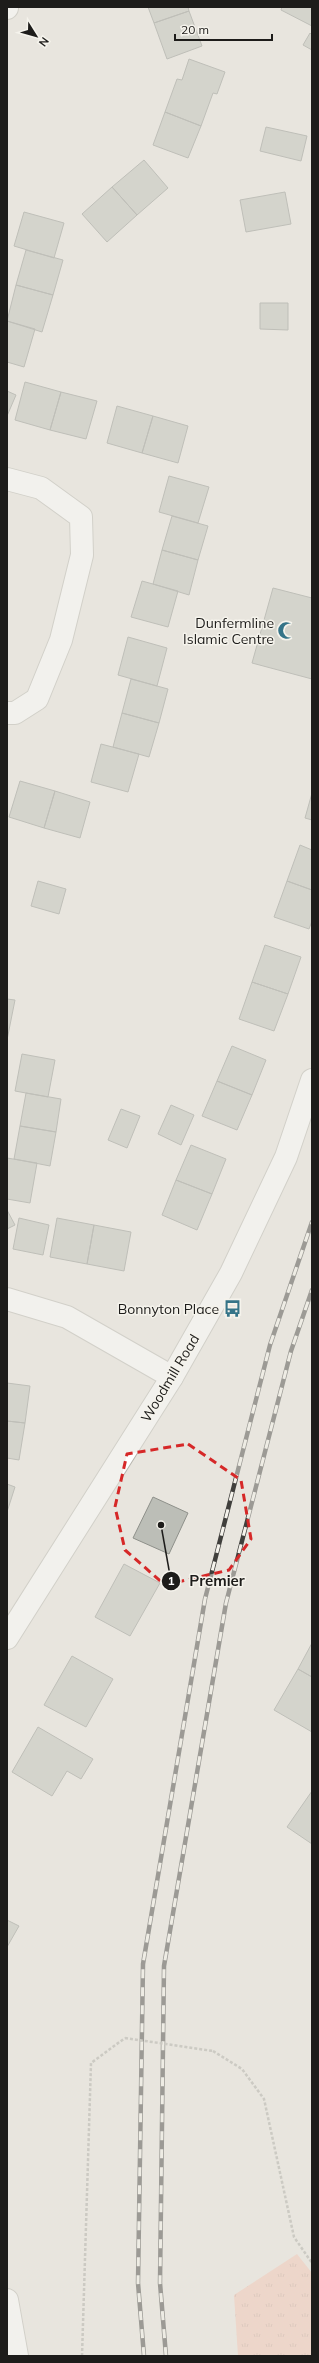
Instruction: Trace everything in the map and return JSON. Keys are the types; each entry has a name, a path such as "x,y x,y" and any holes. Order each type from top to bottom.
{"street":[{"path":"7,479 41,488 81,516 82,555 61,640 37,699 14,713 7,713"},
{"name":"Woodmill Road","path":"7,1638 172,1377 231,1273 286,1157 312,1080"},
{"path":"7,1298 67,1317 172,1377"},
{"path":"7,2300 17,2356"}],"path":[{"path":"82,2356 91,2063 125,2038 213,2051 242,2069 264,2100 294,2237 312,2263"}],"highlighted area":[{"path":"188,1444 241,1480 251,1539 229,1570 165,1585 125,1550 115,1507 127,1454"}],"green space":[{"path":"297,2254 312,2273 312,2356 238,2356 234,2295"}],"building":[{"path":"148,7 188,7 189,11 154,23"},
{"path":"282,7 312,7 312,26 281,10"},
{"path":"189,11 202,46 167,59 154,23"},
{"path":"310,33 312,35 312,50 303,45"},
{"path":"189,59 225,72 217,94 213,93 201,126 165,112 177,79 182,80"},
{"path":"165,112 201,126 188,158 153,145"},
{"path":"266,127 307,136 301,161 260,151"},
{"path":"144,160 168,188 137,215 112,187"},
{"path":"112,187 137,215 107,242 82,214"},
{"path":"285,192 291,224 246,232 240,200"},
{"path":"24,212 64,223 54,258 14,246"},
{"path":"26,250 63,260 53,295 16,285"},
{"path":"16,285 53,295 42,332 7,321"},
{"path":"260,303 288,303 288,330 260,329"},
{"path":"7,321 35,329 24,367 7,362"},
{"path":"25,382 61,392 50,430 15,420"},
{"path":"7,391 16,395 7,416"},
{"path":"61,392 97,401 86,439 50,430"},
{"path":"117,406 153,416 142,453 107,443"},
{"path":"153,416 188,426 178,463 142,453"},
{"path":"169,476 209,487 198,523 159,512"},
{"path":"172,516 208,526 198,560 162,550"},
{"path":"162,550 198,560 189,595 153,584"},
{"path":"142,581 178,591 168,627 131,617"},
{"name":"Dunfermline Islamic Centre","path":"273,588 312,598 312,679 252,663"},
{"path":"128,637 167,648 157,686 118,675"},
{"path":"131,679 168,689 159,723 122,713"},
{"path":"122,713 159,723 149,757 113,747"},
{"path":"101,744 139,754 128,792 91,782"},
{"path":"20,781 55,791 44,828 9,817"},
{"path":"55,791 90,802 80,838 44,828"},
{"path":"312,793 312,820 305,818"},
{"path":"300,845 312,850 312,890 287,881"},
{"path":"38,881 66,889 59,914 31,906"},
{"path":"287,881 312,890 312,921 309,929 274,917"},
{"path":"265,945 301,957 288,994 252,982"},
{"path":"252,982 288,994 274,1031 239,1019"},
{"path":"7,999 15,1000 7,1040"},
{"path":"232,1046 266,1060 252,1095 217,1081"},
{"path":"22,1054 55,1060 48,1097 15,1091"},
{"path":"217,1081 252,1095 237,1130 202,1116"},
{"path":"26,1093 61,1099 56,1132 20,1126"},
{"path":"171,1105 194,1115 181,1145 158,1134"},
{"path":"121,1109 140,1116 127,1148 108,1140"},
{"path":"20,1126 56,1132 50,1166 14,1159"},
{"path":"191,1145 226,1159 212,1194 176,1180"},
{"path":"7,1158 37,1163 30,1203 7,1199"},
{"path":"176,1180 212,1194 197,1230 162,1215"},
{"path":"7,1210 15,1225 7,1229"},
{"path":"19,1218 49,1225 43,1255 13,1249"},
{"path":"57,1218 94,1225 87,1264 50,1257"},
{"path":"94,1225 131,1232 124,1271 87,1264"},
{"path":"7,1383 30,1386 25,1423 7,1421"},
{"path":"7,1421 25,1423 19,1460 7,1458"},
{"path":"7,1484 15,1487 7,1512"},
{"path":"153,1497 188,1513 169,1554 133,1538"},
{"path":"124,1564 160,1583 130,1636 95,1617"},
{"path":"312,1643 312,1677 298,1669"},
{"path":"72,1656 113,1679 86,1727 44,1705"},
{"path":"298,1669 312,1677 312,1732 274,1710"},
{"path":"38,1727 93,1759 81,1779 67,1771 52,1796 12,1772"},
{"path":"312,1791 312,1844 287,1827"},
{"path":"7,1920 19,1926 7,1947"}],"railway":[{"path":"144,2356 138,2283 143,1964 205,1599 270,1345 312,1222"},
{"path":"166,2356 160,2283 164,1966 226,1603 291,1351 312,1290"}],"place":[{"name":"Dunfermline Islamic Centre","path":"287,631"},
{"name":"Bonnyton Place","path":"232,1309"},
{"name":"Premier","path":"161,1525"}]}
